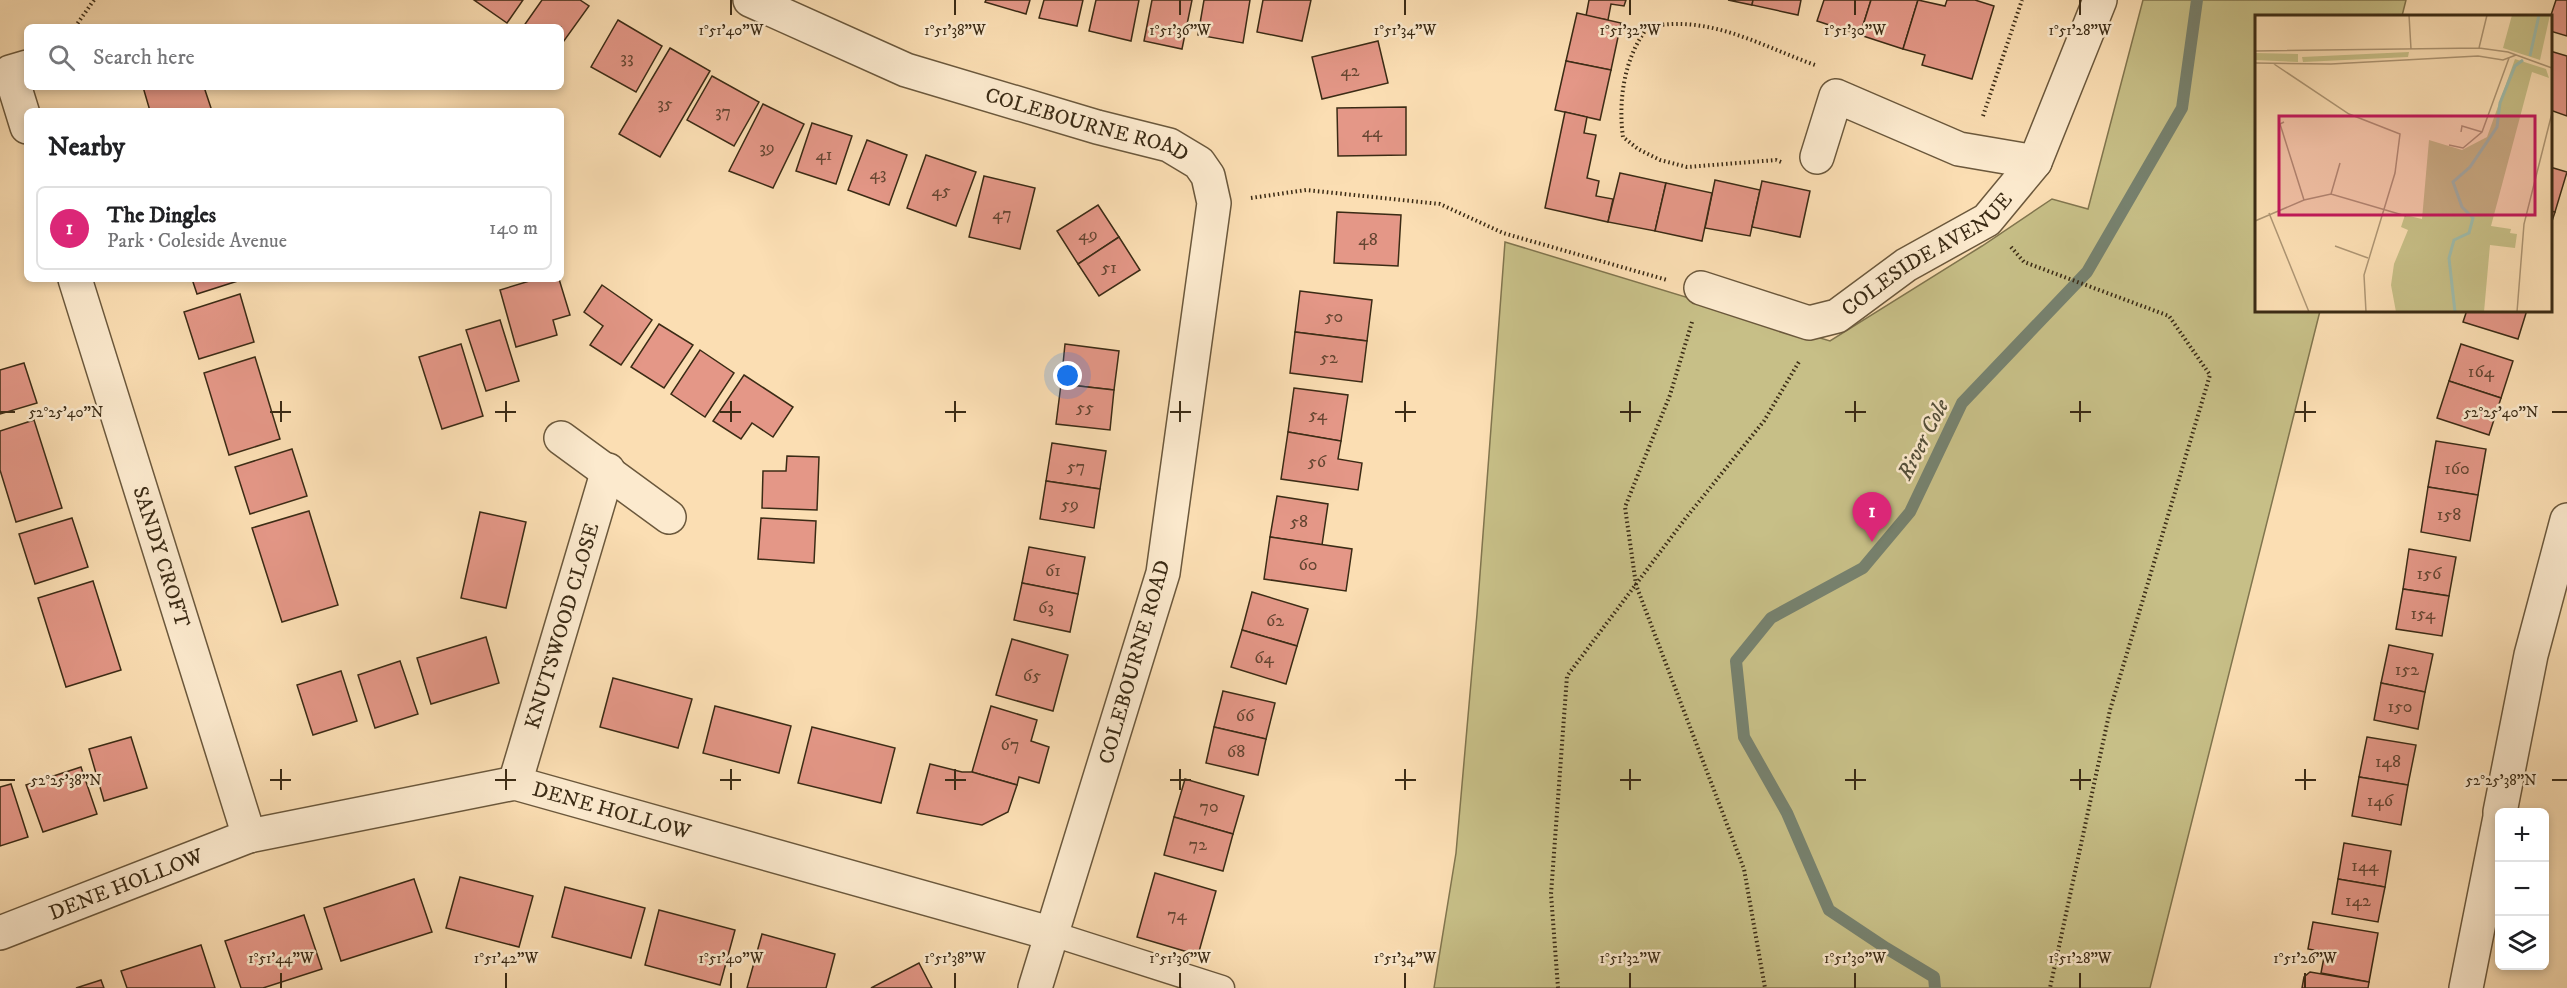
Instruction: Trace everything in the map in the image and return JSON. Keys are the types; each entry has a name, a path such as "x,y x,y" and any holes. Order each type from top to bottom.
{"street":[{"name":"COLEBOURNE ROAD","path":"750,0 906,70 1097,127 1169,145 1199,163 1208,177 1214,203 1163,573 1035,988"},
{"name":"COLESIDE AVENUE","path":"1701,288 1809,323 1837,316 1906,265 1987,220 2035,162 2100,0"},
{"path":"12,72 24,116"},
{"name":"COLESIDE AVENUE","path":"1836,96 1959,149 2035,162"},
{"path":"1817,157 1836,96"},
{"name":"SANDY CROFT","path":"76,282 249,836"},
{"path":"561,438 608,470 669,517"},
{"name":"KNUTSWOOD CLOSE","path":"515,783 608,470"},
{"path":"2501,808 2531,655 2567,520"},
{"name":"DENE HOLLOW","path":"0,933 249,836 515,783 1053,934"},
{"path":"2466,988 2495,838"}],"lane":[{"path":"1053,934 1222,988"}],"path":[{"path":"77,24 94,0"},
{"path":"1971,151 2022,0"},
{"path":"1817,157 1816,172 1776,160 1687,166 1660,160 1638,149 1623,137 1620,113 1627,71 1638,39 1648,27 1667,23 1723,29 1842,75 1836,96"},
{"path":"1214,203 1305,190 1440,204 1503,233 1596,261 1701,288 1670,395 1625,507 1636,585 1744,869 1765,988"},
{"path":"2024,262 2169,316 2210,375 2110,710 2050,988"},
{"path":"1558,988 1551,894 1567,676 1685,519 1764,421 1810,343 1837,316"}],"shaded area":[{"path":"2143,0 2406,0 2402,15 2255,15 2255,312 2320,312 2150,988 1434,988 1456,853 1477,614 1505,242 1830,341 1982,246 2052,199 2088,209"}],"building":[{"path":"474,0 523,0 507,23"},
{"path":"542,0 580,0 589,6 564,41 564,24 525,24"},
{"path":"986,0 1030,0 1026,14 985,2"},
{"path":"1044,0 1083,0 1077,26 1039,18"},
{"path":"1096,0 1139,0 1131,41 1089,31"},
{"path":"1152,0 1192,0 1182,49 1144,41"},
{"path":"1204,0 1250,0 1243,43 1198,35"},
{"path":"1263,0 1311,0 1302,41 1257,32"},
{"path":"1589,0 1626,0 1624,6 1611,4 1608,20 1586,16"},
{"path":"1728,0 1753,0 1752,5"},
{"path":"1753,0 1801,0 1798,15 1752,5"},
{"path":"1824,0 1871,0 1860,35 1817,21"},
{"path":"1871,0 1918,0 1903,49 1860,35"},
{"path":"1918,0 1945,6 1947,0 1975,0 1994,6 1972,79 1922,65 1925,55 1903,49"},
{"path":"2556,0 2567,0 2567,36 2552,32 2551,15"},
{"path":"1577,13 1621,23 1611,70 1566,61"},
{"path":"618,20 662,46 636,92 591,67"},
{"path":"1378,41 1388,83 1322,99 1312,57"},
{"path":"670,48 710,71 660,157 619,134"},
{"path":"2552,52 2567,56 2567,116 2552,111"},
{"path":"1566,61 1611,70 1600,120 1555,110"},
{"path":"712,76 759,102 734,146 687,120"},
{"path":"144,90 205,90 211,108 149,108"},
{"path":"763,104 804,124 773,188 729,171"},
{"path":"1406,107 1406,155 1338,156 1337,108"},
{"path":"1565,112 1587,117 1584,133 1596,135 1587,178 1599,181 1596,196 1613,199 1608,222 1545,208"},
{"path":"812,123 852,136 836,184 796,171"},
{"path":"867,140 907,155 889,205 848,190"},
{"path":"926,155 976,172 956,226 907,208"},
{"path":"2552,168 2567,172 2555,212 2552,211"},
{"path":"1620,173 1666,183 1655,231 1608,222"},
{"path":"984,176 1035,188 1020,249 969,237"},
{"path":"1715,180 1760,190 1750,236 1705,228"},
{"path":"1762,181 1810,191 1800,237 1752,227"},
{"path":"1666,183 1712,193 1702,241 1655,231"},
{"path":"1098,205 1119,237 1078,264 1057,231"},
{"path":"1337,212 1401,215 1398,266 1334,263"},
{"path":"1119,237 1140,270 1099,296 1078,264"},
{"path":"193,282 235,282 197,294"},
{"path":"526,282 560,282 570,315 553,320 557,335 516,347 500,290"},
{"path":"602,285 652,320 621,365 590,345 603,326 584,312"},
{"path":"1300,291 1372,300 1367,341 1295,332"},
{"path":"240,294 254,342 199,359 184,312"},
{"path":"2466,312 2526,312 2518,339 2463,322"},
{"path":"500,320 519,381 486,391 466,330"},
{"path":"659,324 693,345 664,388 631,367"},
{"path":"1295,332 1367,341 1362,382 1290,373"},
{"path":"461,344 483,416 442,429 419,357"},
{"path":"1065,344 1119,351 1114,390 1061,384"},
{"path":"2461,344 2513,361 2501,398 2449,381"},
{"path":"700,350 734,373 705,417 671,394"},
{"path":"255,357 280,439 229,455 204,373"},
{"path":"24,363 37,403 0,414 0,370"},
{"path":"744,375 793,407 773,437 752,423 741,439 713,421"},
{"path":"2449,381 2501,398 2489,435 2437,418"},
{"path":"1061,384 1114,390 1110,430 1056,424"},
{"path":"1294,388 1348,395 1341,441 1288,432"},
{"path":"34,420 62,508 16,522 0,470 0,431"},
{"path":"1288,432 1341,441 1338,459 1362,463 1358,490 1281,479"},
{"path":"2436,441 2486,449 2478,495 2428,487"},
{"path":"1052,443 1106,451 1100,489 1046,481"},
{"path":"292,449 307,496 250,514 235,467"},
{"path":"787,456 819,457 817,510 762,508 763,471 786,471"},
{"path":"1046,481 1100,489 1094,528 1040,519"},
{"path":"2428,487 2478,495 2470,541 2421,532"},
{"path":"1277,496 1328,504 1322,545 1270,537"},
{"path":"309,511 338,605 282,622 252,528"},
{"path":"480,512 526,522 506,608 461,598"},
{"path":"72,518 88,567 35,584 19,534"},
{"path":"761,518 816,521 814,563 758,559"},
{"path":"1270,537 1352,549 1346,591 1264,579"},
{"path":"1029,547 1085,557 1078,594 1022,583"},
{"path":"2409,549 2456,557 2449,596 2403,589"},
{"path":"93,581 121,670 66,687 38,598"},
{"path":"1022,583 1078,594 1070,632 1014,620"},
{"path":"2403,589 2449,596 2442,636 2396,629"},
{"path":"1252,592 1308,609 1297,646 1242,630"},
{"path":"1242,630 1297,646 1286,684 1231,667"},
{"path":"486,637 499,683 431,704 417,658"},
{"path":"1012,639 1068,655 1053,711 996,695"},
{"path":"2389,645 2433,654 2425,692 2381,683"},
{"path":"400,661 418,714 375,728 358,675"},
{"path":"341,671 357,721 313,735 297,685"},
{"path":"613,678 692,699 678,748 600,727"},
{"path":"2381,683 2425,692 2418,729 2374,720"},
{"path":"1223,691 1275,703 1266,739 1214,727"},
{"path":"715,706 791,726 779,773 703,753"},
{"path":"991,706 1037,720 1031,741 1049,747 1039,783 1019,777 1017,785 972,772"},
{"path":"812,727 895,748 881,803 798,783"},
{"path":"1214,727 1266,739 1258,775 1206,763"},
{"path":"131,737 147,788 104,801 89,749"},
{"path":"2367,737 2416,745 2408,785 2359,777"},
{"path":"930,764 962,772 972,772 1017,785 1008,812 982,825 917,813"},
{"path":"81,767 97,814 43,832 26,785"},
{"path":"2359,777 2408,785 2401,825 2352,816"},
{"path":"1185,779 1244,796 1233,834 1174,817"},
{"path":"11,784 28,837 0,846 0,787"},
{"path":"1174,817 1233,834 1223,871 1164,855"},
{"path":"2344,843 2391,851 2385,887 2338,879"},
{"path":"1155,873 1216,891 1198,955 1137,937"},
{"path":"460,877 533,896 519,947 446,928"},
{"path":"414,879 432,932 341,961 324,908"},
{"path":"2338,879 2385,887 2378,922 2332,914"},
{"path":"565,887 645,908 631,958 552,937"},
{"path":"659,910 735,930 720,985 645,965"},
{"path":"304,915 322,969 263,988 241,988 225,941"},
{"path":"2313,922 2378,933 2369,982 2321,973 2325,952 2308,949"},
{"path":"762,934 835,954 826,988 747,988"},
{"path":"201,945 215,988 127,988 121,971"},
{"path":"919,963 932,988 871,988"},
{"path":"2310,972 2369,982 2368,988 2302,988 2304,977"},
{"path":"101,980 104,988 76,988"}],"waterway":[{"name":"River Cole","path":"1935,988 1934,977 1829,910 1787,813 1744,737 1736,661 1771,618 1863,568 1910,512 1962,403 2087,272 2182,108 2197,0"}],"place":[{"name":"The Dingles","path":"1872,542"}]}
